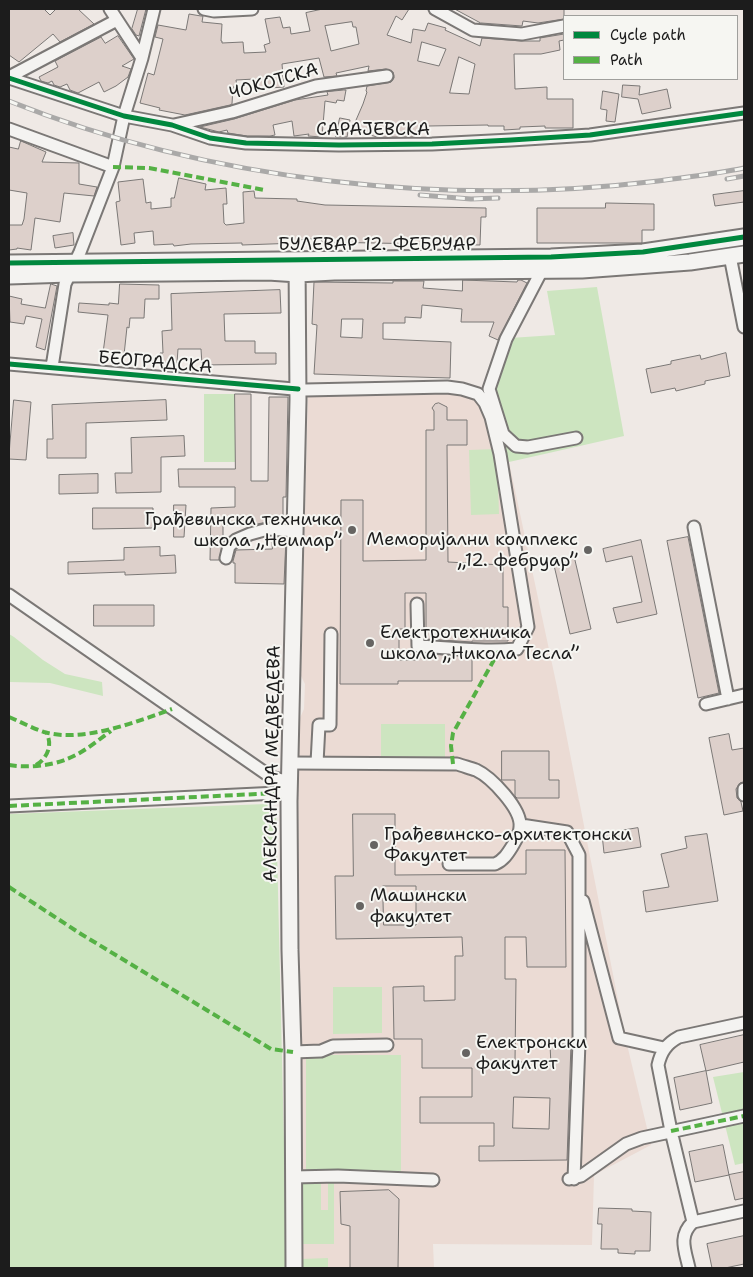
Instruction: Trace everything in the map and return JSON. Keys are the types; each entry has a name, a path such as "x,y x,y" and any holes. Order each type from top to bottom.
{"main road":[{"name":"БУЛЕВАР 12. ФЕБРУАР","path":"9,263 72,268 268,272 297,267 642,252 744,237"},
{"name":"БУЛЕВАР 12. ФЕБРУАР","path":"297,267 334,272 582,270 646,266 737,255"},
{"name":"АЛЕКСАНДРА МЕДВЕДЕВА","path":"294,1268 290,762 298,389 297,267"},
{"name":"БУЛЕВАР 12. ФЕБРУАР","path":"9,276 72,268"}],"street":[{"path":"110,9 142,58"},
{"path":"52,367 65,284 80,252 113,167 124,116 142,58 154,9"},
{"path":"204,9 214,11 252,9"},
{"path":"435,9 473,30 522,34 563,26"},
{"path":"9,78 117,20"},
{"name":"ЧОКОТСКА","path":"172,125 232,112 316,86 387,76"},
{"name":"САРАЈЕВСКА","path":"9,78 124,116 172,125 210,138 246,143 338,145 432,144 590,135 744,113"},
{"path":"9,129 113,167"},
{"path":"737,255 744,327"},
{"path":"542,270 506,339 489,389 502,434 516,446 528,447 576,438"},
{"name":"БЕОГРАДСКА","path":"9,364 298,389 447,387 478,394 491,417 500,454 528,627 516,649 481,651 469,648 418,646 417,604"},
{"path":"694,527 728,699"},
{"path":"226,558 229,546 236,540 250,534 268,529 296,530"},
{"path":"9,595 271,777 282,780 290,779"},
{"path":"317,762 319,724 330,725 331,634"},
{"path":"706,704 744,695"},
{"path":"290,762 453,764 476,770 493,782 514,806 521,825 516,840 502,861 496,864 449,864"},
{"path":"744,789 744,795"},
{"path":"9,806 278,793"},
{"path":"521,825 567,832 579,855 579,1042 571,1179 581,1176 626,1144 642,1138 744,1116"},
{"path":"579,886 618,1038 664,1048"},
{"path":"693,1222 671,1131 658,1065 664,1048 671,1041 679,1037 744,1023"},
{"path":"293,1052 321,1051 333,1046 387,1045"},
{"path":"293,1177 338,1176 433,1180"},
{"path":"689,1268 684,1233 693,1222 744,1211"}],"shaded area":[{"path":"482,390 509,462 557,687 625,1036 651,1145 594,1175 592,1245 433,1244 434,1268 302,1268 298,756 300,718 304,709 305,684 301,676 308,393"}],"green space":[{"path":"597,287 624,436 509,462 482,390 510,338 555,335 547,291"},
{"path":"204,394 235,394 235,462 204,462"},
{"path":"497,449 499,514 471,515 469,450"},
{"path":"9,634 65,674 102,682 103,696 50,683 10,682 9,684"},
{"path":"381,724 445,724 445,758 381,758"},
{"path":"266,804 276,808 287,1268 9,1268 9,814"},
{"path":"333,987 382,987 382,1033 333,1034"},
{"path":"306,1055 401,1055 401,1172 306,1172"},
{"path":"744,1072 744,1163 735,1165 713,1077"},
{"path":"321,1181 321,1210 328,1210 328,1183 334,1183 334,1244 300,1244 301,1182"},
{"path":"328,1258 328,1268 301,1268 301,1259"}],"building":[{"path":"9,9 44,9 50,15 56,9 78,9 94,24 60,42 53,34 19,62 9,55"},
{"path":"138,9 146,9 139,36 132,29"},
{"path":"323,9 409,9 402,20 396,16 387,35 411,43 413,29 425,31 428,23 446,28 445,30 480,46 482,38 540,41 540,38 563,34 563,40 559,41 560,50 541,54 514,54 515,89 547,87 547,99 573,99 573,128 545,128 545,126 504,130 504,126 488,125 428,126 428,131 417,130 416,137 377,137 353,127 363,104 367,86 391,82 394,78 393,72 386,69 368,71 369,66 336,73 337,76 324,77 319,58 282,64 284,87 256,89 255,79 236,80 237,87 233,87 232,104 230,105 185,115 159,110 160,108 140,103 148,73 154,75 163,39 155,37 158,25 186,30 189,14 203,16 202,22 222,24 222,43 243,42 244,53 266,52 264,45 270,43 265,19 280,17 283,28 290,27 291,34 310,31 306,13","holes":["352,22 353,27 356,27 359,44 331,51 325,26","422,42 446,49 439,66 418,61","459,57 475,64 469,94 450,93"]},
{"path":"455,9 564,9 563,19 538,23 523,21 522,26 481,23"},
{"path":"118,36 134,59 122,66 131,69 128,77 116,86 104,92 99,82 78,93 70,90 67,84 60,87 54,85 52,81 48,83 41,81 39,77 58,67 55,61 101,37 105,43"},
{"path":"623,85 640,86 639,95 667,89 671,108 642,114 638,99 622,97"},
{"path":"346,90 344,101 337,100 336,103 325,101 322,137 308,136 309,134 294,136 292,121 273,125 275,135 270,136 247,136 228,133 227,130 219,132 200,127 234,119 295,100 328,95 327,92"},
{"path":"603,91 619,94 615,122 606,121 607,110 601,109"},
{"path":"340,118 350,120 347,137 336,137"},
{"path":"21,141 46,152 42,162 79,163 79,184 97,187 94,196 64,193 60,222 35,218 31,250 17,248 9,250 9,225 22,225 27,193 9,190 9,147 18,149"},
{"path":"179,178 206,184 205,190 226,188 227,204 223,204 224,223 226,225 244,223 243,192 254,191 255,198 297,199 297,201 325,205 486,208 486,217 481,217 480,245 321,242 322,238 298,240 298,243 191,244 174,246 173,244 154,245 153,231 134,233 135,243 121,245 116,202 120,201 118,182 143,179 146,203 151,202 151,209 171,207 171,198 174,198"},
{"path":"744,191 744,202 715,206 713,195"},
{"path":"606,203 654,204 654,230 642,230 642,243 537,243 537,208 605,208"},
{"path":"73,233 74,245 55,248 53,236"},
{"path":"463,280 517,282 521,280 527,283 498,340 489,336 494,322 461,322 462,309 422,305 421,318 405,317 405,323 383,323 383,339 451,342 450,378 314,374 317,325 312,324 314,282 393,283 393,281 424,281 423,288 462,291","holes":["342,319 363,319 362,338 341,337"]},
{"path":"51,284 57,286 45,350 36,347 42,319 26,316 24,324 10,322 9,296 22,299 21,304 45,308"},
{"path":"120,284 159,285 159,299 145,299 144,318 130,318 129,328 127,327 124,355 103,353 108,315 78,312 79,303 118,304"},
{"path":"280,290 281,313 224,314 225,341 255,341 255,353 276,353 276,364 202,365 201,349 178,349 177,363 159,362 160,353 163,353 162,331 172,330 171,294"},
{"path":"726,353 730,376 705,381 705,384 676,391 675,388 651,393 646,369 700,355 701,359"},
{"path":"235,394 251,394 251,481 268,481 269,397 288,397 286,497 283,497 283,523 223,525 223,542 219,560 210,560 211,508 235,507 235,487 179,487 178,469 235,469"},
{"path":"14,400 31,402 26,460 9,459"},
{"path":"166,400 167,420 86,423 86,458 47,458 47,439 53,439 52,405"},
{"path":"439,403 447,407 447,420 467,420 467,445 447,445 448,562 503,565 503,607 508,607 508,641 472,642 426,639 426,593 405,593 405,629 399,629 399,660 416,660 416,653 472,657 472,681 398,681 398,684 340,684 341,500 363,500 363,561 426,560 426,430 434,430 434,411 432,408 435,404"},
{"path":"184,436 185,456 161,457 161,492 116,493 115,473 132,473 131,438"},
{"path":"98,474 98,493 59,494 59,475"},
{"path":"174,505 186,505 184,537 174,537"},
{"path":"93,508 153,508 153,528 93,529"},
{"path":"272,537 286,538 284,584 235,583 235,563 233,561 236,550 272,549"},
{"path":"688,537 719,693 698,698 667,541"},
{"path":"641,540 657,614 617,623 613,608 642,602 632,556 606,562 603,549"},
{"path":"160,547 160,556 175,555 176,573 125,575 125,572 68,574 68,562 124,560 124,548"},
{"path":"574,556 591,629 570,634 553,561"},
{"path":"94,605 154,605 154,626 94,626"},
{"path":"729,734 732,750 744,748 744,782 740,783 736,789 737,798 741,802 743,811 724,815 709,738"},
{"path":"502,751 549,751 549,780 559,780 559,798 517,798 515,796 515,780 502,780"},
{"path":"353,814 395,814 395,875 526,874 526,850 565,850 566,967 527,967 526,937 505,937 505,979 516,979 515,1061 521,1061 521,1067 551,1066 550,1044 571,1044 567,1160 479,1161 479,1146 494,1146 494,1123 420,1123 420,1097 472,1097 472,1068 422,1068 422,1039 394,1039 393,987 424,986 424,1001 455,1000 455,956 463,956 462,937 336,939 335,876 353,876","holes":["383,886 416,886 416,925 384,925","514,1097 550,1098 549,1129 513,1128"]},
{"path":"638,828 641,847 604,853 602,834"},
{"path":"707,834 718,901 646,912 643,891 669,887 661,854 687,848 685,837"},
{"path":"744,1035 744,1062 706,1071 700,1045"},
{"path":"706,1071 712,1103 680,1110 674,1078"},
{"path":"723,1145 729,1175 695,1182 689,1152"},
{"path":"744,1172 744,1198 735,1200 729,1175"},
{"path":"389,1190 399,1199 398,1268 350,1268 350,1226 341,1224 340,1192"},
{"path":"599,1208 632,1209 632,1211 651,1212 650,1251 635,1251 635,1254 618,1253 618,1249 601,1249 602,1224 598,1224"},
{"path":"744,1236 744,1264 725,1268 712,1268 707,1244"}],"railway":[{"path":"9,101 86,128 165,151 246,168 329,181 412,188 495,191 577,188 658,181 744,168"},
{"path":"727,179 744,176"},
{"path":"420,195 471,199 498,198"}],"marked path":[{"path":"113,167 149,168 264,190"},
{"path":"453,764 451,746 453,733 499,651"},
{"path":"9,717 44,732 59,735 75,735 109,730 172,709"},
{"path":"9,765 38,766 61,761 84,750 111,731"},
{"path":"36,765 44,759 48,750 49,741 46,732"},
{"path":"9,806 278,793"},
{"path":"9,887 81,934 271,1049 293,1052"},
{"path":"671,1131 744,1116"}],"cycle path":[{"path":"9,78 124,116 172,125 210,138 246,143 432,144 511,140 590,135 744,113"},
{"path":"9,263 551,257 643,252 744,237"},
{"path":"9,364 298,389"}],"place":[{"name":"Грађевинска техничка школа „Неимар”","path":"352,530"},
{"name":"Меморијални комплекс „12. фебруар”","path":"588,550"},
{"name":"Електротехничка школа „Никола Тесла”","path":"370,643"},
{"name":"Грађевинско-архитектонски Факултет","path":"374,845"},
{"name":"Машински факултет","path":"360,906"},
{"name":"Електронски факултет","path":"466,1053"}]}
